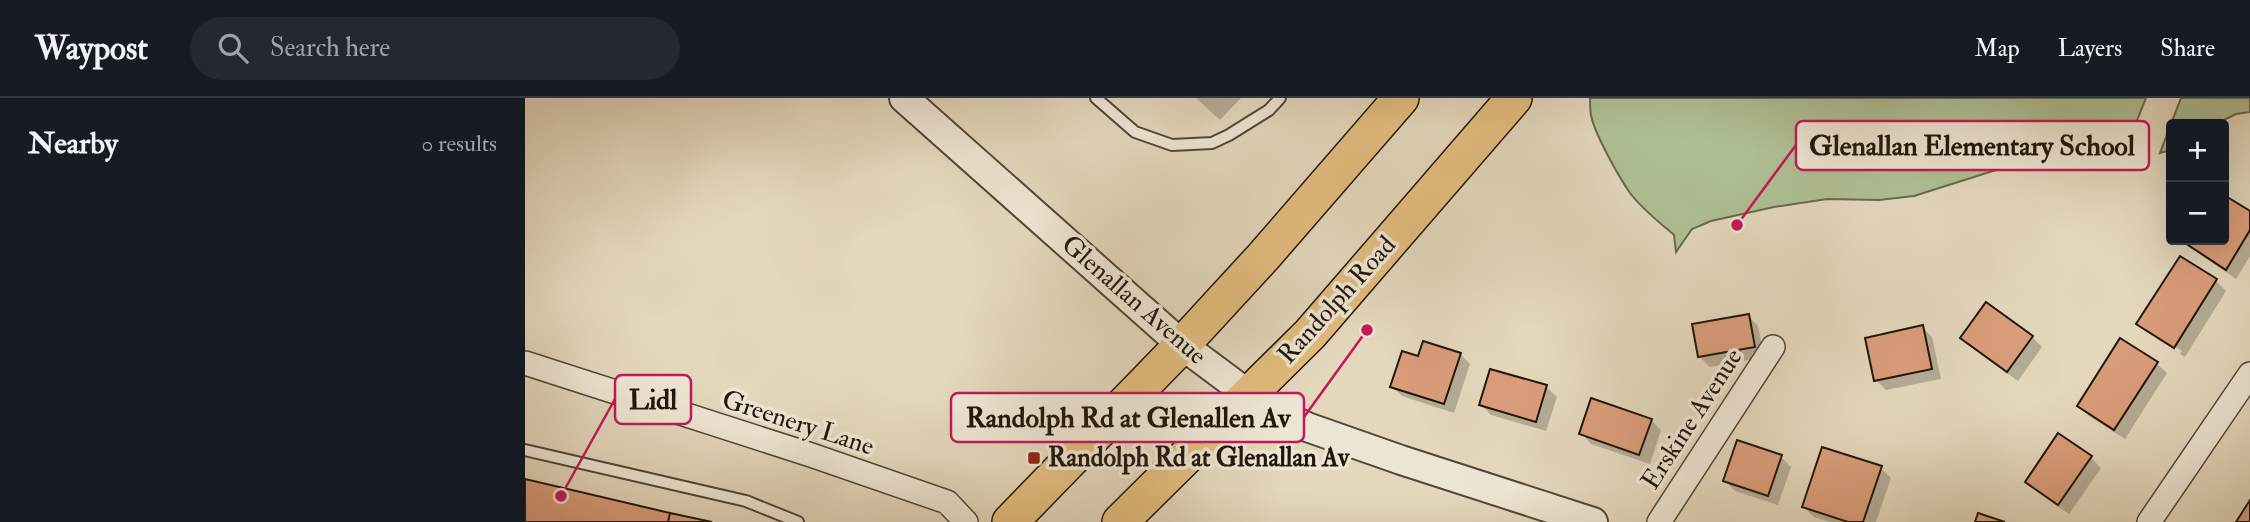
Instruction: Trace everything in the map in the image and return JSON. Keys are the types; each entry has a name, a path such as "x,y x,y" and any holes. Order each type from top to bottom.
{"main road":[{"path":"1010,522 1182,345 1263,257 1401,98"},
{"name":"Randolph Road","path":"1120,522 1310,334 1514,98"}],"street":[{"name":"Glenallan Avenue","path":"904,98 1182,345 1249,395 1307,427 1593,522"},
{"name":"Erskine Avenue","path":"1659,522 1773,347"},
{"name":"Greenery Lane","path":"525,363 947,502 967,522"},
{"path":"2149,522 2250,374"}],"lane":[{"path":"1095,98 1135,132 1172,145 1212,143 1269,110 1280,98"},
{"path":"525,450 746,501 798,522"}],"green space":[{"path":"1590,98 2146,98 2121,160 2089,164 2039,160 2015,164 1914,196 1879,200 1827,199 1774,207 1711,221 1692,229 1676,252 1674,235 1635,199 1625,186 1593,123"},
{"path":"2181,98 2250,98 2250,112 2226,119 2173,119"},
{"path":"2166,137 2166,151 2160,153"}],"building":[{"path":"2229,198 2250,211 2250,230 2226,270 2188,245 2229,245"},
{"path":"2180,256 2217,279 2174,348 2136,324"},
{"path":"1986,302 2033,336 2007,372 1960,338"},
{"path":"1749,314 1755,347 1698,357 1692,324"},
{"path":"1923,325 1932,369 1874,381 1865,338"},
{"path":"2120,338 2158,362 2114,430 2077,406"},
{"path":"1423,341 1461,353 1444,404 1390,387 1402,351 1418,356"},
{"path":"1490,369 1547,385 1536,422 1479,405"},
{"path":"1591,398 1652,419 1639,455 1579,434"},
{"path":"2058,433 2092,456 2058,505 2025,482"},
{"path":"1737,440 1782,455 1768,496 1723,481"},
{"path":"1822,447 1882,466 1863,522 1848,522 1802,507"},
{"path":"525,479 670,513 668,522 525,522"},
{"path":"2250,500 2250,522 2236,522"},
{"path":"670,513 712,522 668,522"},
{"path":"1978,513 2005,522 1975,522"}],"place":[{"name":"Glenallan Elementary School","path":"1737,225"},
{"name":"Randolph Rd at Glenallen Av","path":"1367,330"},
{"name":"Randolph Rd at Glenallan Av","path":"1034,458"},
{"name":"Lidl","path":"561,496"}]}
